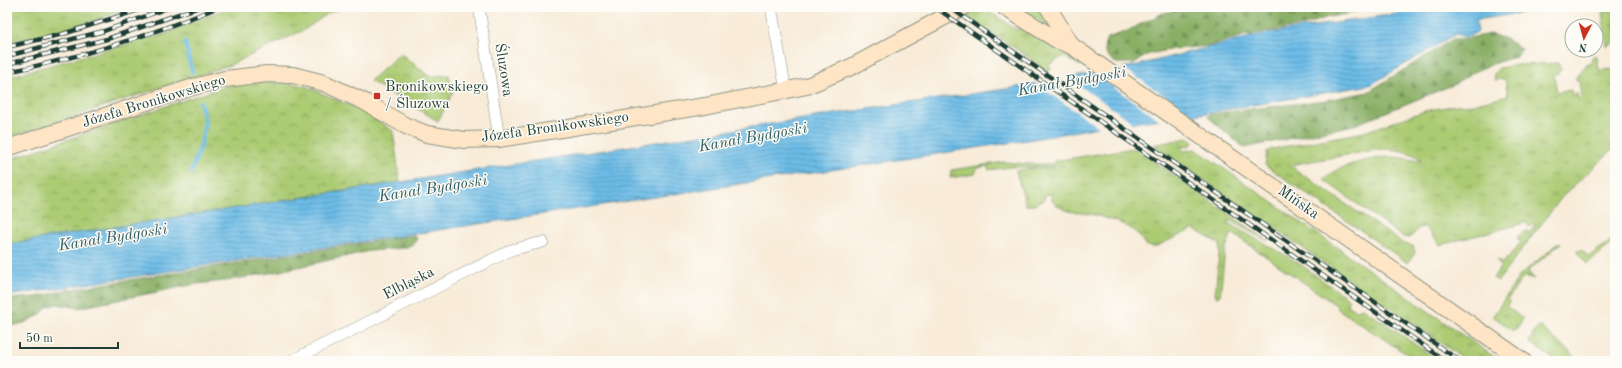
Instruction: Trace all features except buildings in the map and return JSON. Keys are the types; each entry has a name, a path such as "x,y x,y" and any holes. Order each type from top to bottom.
{"street":[{"name":"Śluzowa","path":"479,7 499,139"},
{"path":"771,7 786,91"},
{"name":"Józefa Bronikowskiego","path":"7,148 193,87 225,79 267,74 293,75 324,83 365,102 406,126 427,134 464,140 499,139 705,106 807,86 835,76 963,7"},
{"name":"Mińska","path":"1004,7 1019,12 1057,40 1078,50 1523,361"},
{"name":"Mińska","path":"1048,7 1078,50"},
{"name":"Elbląska","path":"291,361 511,250 543,242"}],"green space":[{"path":"7,7 136,7 71,28 7,43"},
{"path":"229,7 342,7 327,14 304,30 230,65 7,138 7,77 165,34"},
{"path":"1024,7 1041,7 1059,33 1025,12"},
{"path":"1185,7 1364,7 1354,13 1328,17 1302,26 1246,35 1209,46 1174,49 1149,54 1134,63 1116,63 1107,55 1104,46 1107,38 1125,32 1163,13"},
{"path":"1615,10 1615,42 1607,46 1604,18 1602,12"},
{"path":"977,11 992,14 1002,19 1015,29 1023,27 1082,65 1078,65 1064,56 1048,65 1052,68 1047,73 1034,61 964,15"},
{"path":"1491,34 1510,41 1521,49 1517,57 1484,67 1455,84 1354,125 1244,148 1208,117 1210,114 1327,100 1368,92 1453,39 1463,39"},
{"path":"400,53 429,76 449,75 453,92 438,121 370,81"},
{"path":"1592,58 1597,58 1599,70 1615,69 1615,147 1562,197 1498,281 1493,278 1501,266 1497,260 1503,263 1522,241 1518,240 1518,236 1527,230 1528,233 1534,228 1535,224 1529,227 1525,220 1525,223 1440,245 1425,227 1419,228 1410,238 1403,237 1324,180 1334,171 1376,158 1399,157 1421,161 1421,159 1412,154 1391,149 1381,149 1289,165 1404,244 1413,246 1415,253 1408,263 1265,165 1267,152 1272,149 1364,132 1425,111 1457,105 1473,104 1508,95 1505,79 1495,80 1494,74 1499,68 1516,65 1558,63 1561,70 1554,76 1557,92 1571,90 1572,95 1577,93 1578,99 1581,98 1579,80 1576,80 1576,77 1587,64 1591,63"},
{"path":"254,82 282,82 305,86 365,112 393,131 400,182 7,244 7,160 196,96 231,85"},
{"path":"1188,138 1194,142 1181,148 1184,151 1194,149 1200,152 1500,361 1467,361 1153,145"},
{"path":"1134,148 1268,241 1231,221 1228,221 1228,223 1297,262 1349,299 1348,305 1355,310 1363,308 1439,361 1417,361 1338,309 1336,305 1232,233 1225,250 1220,296 1218,298 1215,295 1220,244 1193,229 1155,247 1150,247 1145,244 1136,232 1120,223 1092,214 1072,212 1061,208 1051,199 1052,195 1046,194 1043,201 1038,202 1036,205 1026,205 1016,171 1033,168 1053,169 1055,167 1010,167 989,170 987,166 977,168 975,174 950,178 951,170 1004,162 1055,164 1054,161"},
{"path":"415,236 417,239 412,245 404,248 370,251 280,271 225,281 196,284 78,308 57,304 47,307 40,315 24,323 7,327 7,299 37,297 66,290"},
{"path":"1615,238 1615,241 1587,264 1576,251 1582,250 1588,257"},
{"path":"1560,242 1561,243 1528,271 1534,279 1524,276 1508,299 1510,301 1506,306 1523,319 1513,331 1493,316 1520,275"},
{"path":"1541,326 1580,361 1556,361 1529,342 1535,330"}],"water":[{"name":"Kanał Bydgoski","path":"1442,7 1559,7 1476,20 1478,32 1465,37 1456,34 1370,85 1195,115 1098,127 1034,139 7,296 7,244 834,114 1012,88 1138,65 1262,34"}],"pier":[{"path":"1120,66 1196,117 1161,121 1091,71"},
{"path":"1064,75 1135,124 1100,128 1032,81"}],"waterway":[{"path":"185,42 192,72"},
{"path":"191,172 201,145 205,121 200,102"}],"railway":[{"path":"7,47 63,34 148,7"},
{"path":"7,56 104,31 171,7"},
{"path":"7,64 107,39 199,7"},
{"path":"7,72 61,60 115,45 219,7"},
{"path":"935,7 1446,361"},
{"path":"949,7 1460,361"}],"place":[{"name":"Bronikowskiego / Śluzowa","path":"377,96"}]}
